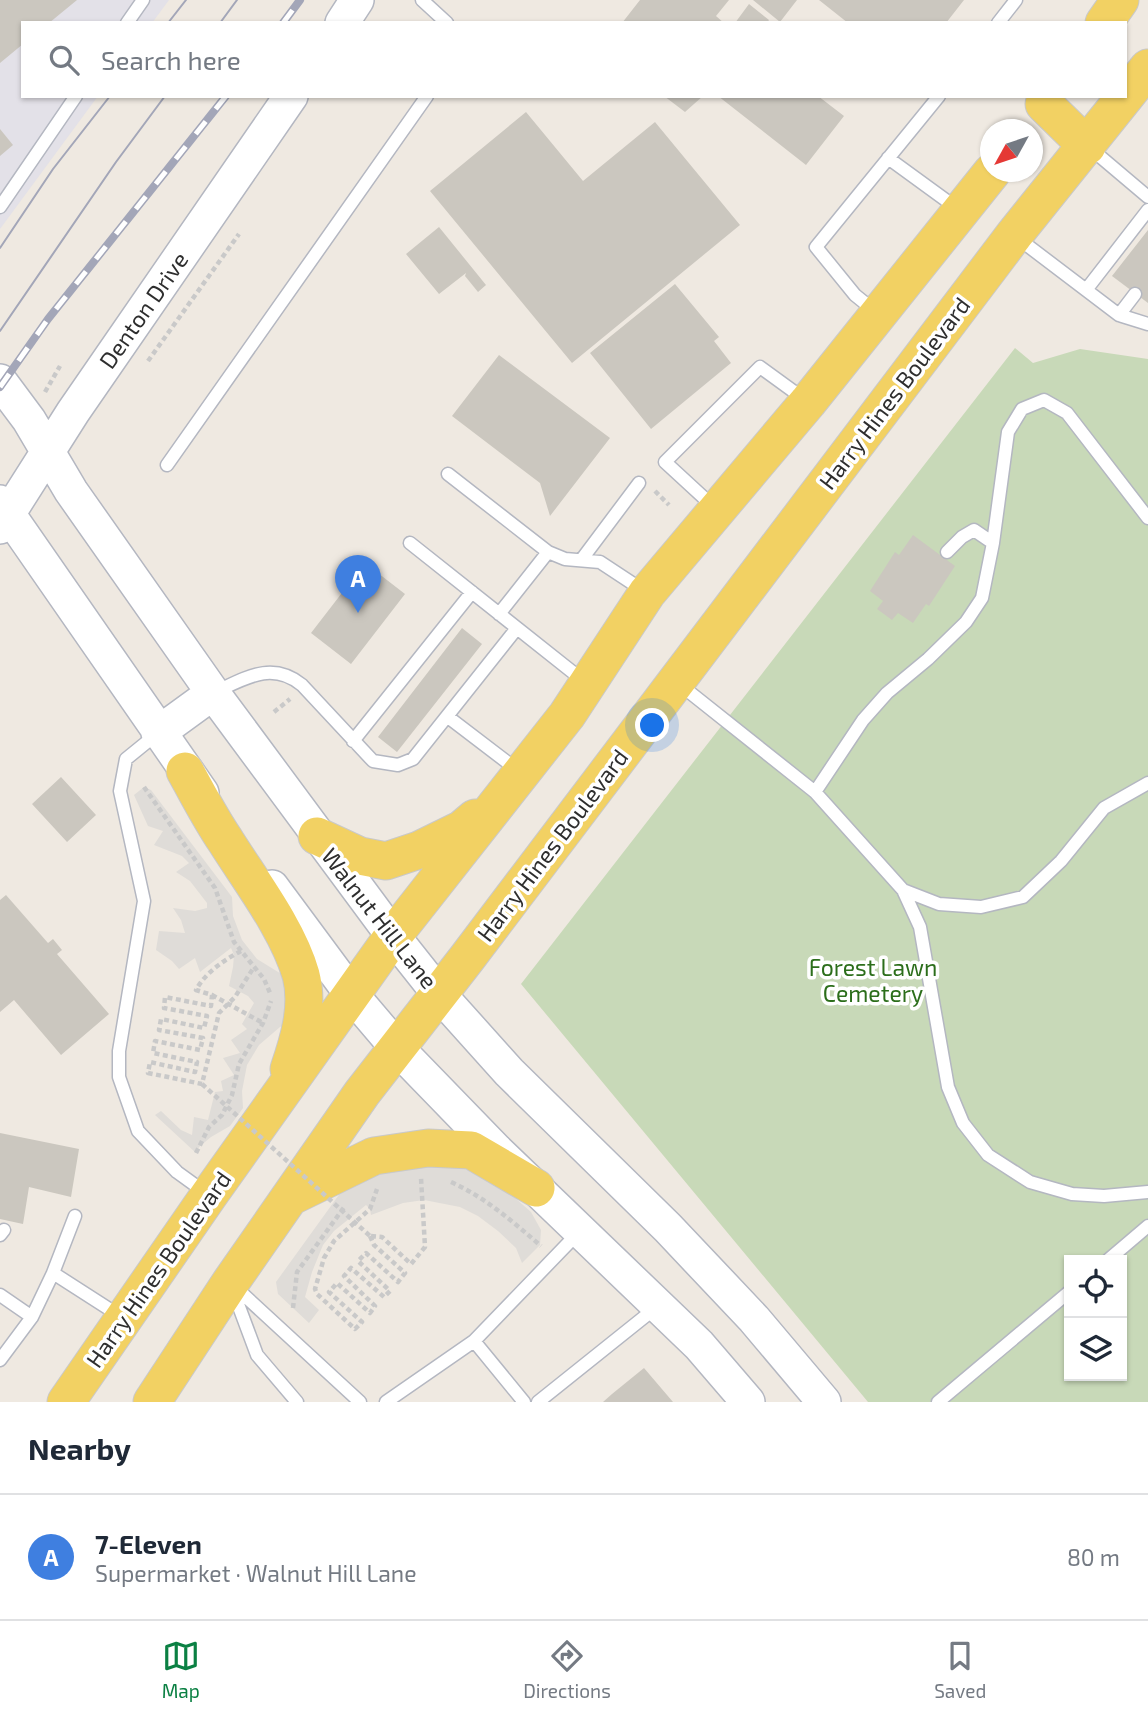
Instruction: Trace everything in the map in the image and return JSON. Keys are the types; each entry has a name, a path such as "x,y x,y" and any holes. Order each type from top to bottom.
{"main road":[{"path":"343,21 357,0"},
{"path":"1105,21 1121,0"},
{"name":"Harry Hines Boulevard","path":"1127,95 1148,68"},
{"name":"Denton Drive","path":"3,514 290,98"},
{"name":"Harry Hines Boulevard","path":"152,1402 230,1283 362,1093 1014,235 1125,98"},
{"path":"1038,106 1087,146"},
{"name":"Harry Hines Boulevard","path":"66,1402 283,1089 393,936 588,685 647,593 808,402 984,182"},
{"name":"Walnut Hill Lane","path":"0,381 71,491 213,693 439,994 509,1072 668,1228 754,1320 824,1402"},
{"path":"3,514 185,771 352,995 398,1049 496,1150 699,1345 739,1399"},
{"path":"158,733 213,693"},
{"path":"185,771 224,839 266,902 301,975 304,1010 297,1045 283,1089"},
{"path":"317,835 360,856 387,861 419,850 462,829 509,787"},
{"path":"288,1198 374,1156 428,1148 471,1150 536,1188"}],"lane":[{"path":"128,21 143,0"},
{"path":"422,0 445,21"},
{"path":"1000,21 1016,0"},
{"path":"0,206 75,98"},
{"path":"167,465 426,98"},
{"path":"879,314 855,295 816,247 937,98"},
{"path":"1087,146 1148,197"},
{"path":"888,158 961,212"},
{"path":"1086,290 1148,210"},
{"path":"1014,235 1119,315 1148,324"},
{"path":"1119,315 1135,293"},
{"path":"716,509 665,463 760,367 808,402"},
{"path":"815,792 863,720 887,693 928,659 965,622 982,598 993,543 1008,432 1022,409 1044,400 1067,413 1148,518"},
{"path":"448,474 548,552 565,559 600,562 647,593"},
{"path":"582,559 639,483"},
{"path":"947,552 961,537 974,530 993,543"},
{"path":"410,543 588,685"},
{"path":"499,614 548,552"},
{"path":"353,741 472,592"},
{"path":"213,693 247,678 275,671 291,676 373,761 398,765 413,760 517,628"},
{"path":"675,681 815,792 903,890 920,927 948,1087 963,1123 988,1155 1030,1182 1072,1194 1147,1195"},
{"path":"448,717 509,787"},
{"path":"158,733 126,759 120,791 144,901 119,1051 119,1077 138,1131 177,1172 209,1195"},
{"path":"903,890 939,904 981,907 1023,897 1061,862 1104,808 1148,783"},
{"path":"0,1360 32,1317 75,1216"},
{"path":"1114,1255 1148,1226"},
{"path":"386,1402 474,1341 581,1230"},
{"path":"53,1273 123,1318"},
{"path":"230,1283 257,1354 297,1402"},
{"path":"230,1283 360,1402"},
{"path":"0,1295 32,1317"},
{"path":"938,1402 1064,1296"},
{"path":"538,1402 659,1306"},
{"path":"474,1341 518,1400"}],"path":[{"path":"142,369 239,234"},
{"path":"274,712 292,698"},
{"path":"144,787 215,888 226,924 241,951 264,979 272,997 263,1023 239,1064 232,1095 222,1115 209,1127 196,1153"},
{"path":"241,951 219,964 196,990 244,1010 263,1023"},
{"path":"202,1084 219,1013 235,997 254,967"},
{"path":"212,995 211,1006 165,997 164,1008 207,1016 204,1028 161,1019 159,1030 203,1038 200,1050 155,1041 153,1053 197,1062 195,1072 150,1062 148,1073 202,1084 370,1236 374,1245 405,1273 398,1282 366,1253 358,1261 390,1291 384,1297 351,1268 344,1276 375,1306 370,1313 337,1283 329,1292 362,1322 355,1329 317,1294 315,1289 324,1258 334,1241 370,1209 377,1187"},
{"path":"410,1179 431,1178"},
{"path":"441,1180 473,1192 505,1214 555,1257"},
{"path":"368,1190 388,1185"},
{"path":"370,1236 382,1237 411,1264 425,1247 424,1200"},
{"path":"293,1308 297,1272 348,1203"}],"shaded area":[{"path":"0,0 169,0 153,21 21,21 21,98 97,98 0,229"},
{"path":"144,787 151,790 232,897 233,916 242,940 257,959 283,975 287,993 287,1024 259,1045 247,1065 242,1091 243,1108 230,1126 211,1137 196,1153 155,1115 161,1111 181,1130 192,1135 194,1117 208,1120 215,1092 223,1091 221,1081 234,1075 223,1058 240,1053 231,1040 247,1029 242,1024 254,1003 248,996 229,986 234,955 231,948 200,972 195,958 179,969 156,950 159,931 185,933 173,908 195,911 207,908 207,903 190,881 176,872 189,863 182,856 154,845 163,831 148,826 134,795"},
{"path":"390,1164 466,1167 497,1182 531,1212 541,1230 540,1245 522,1263 516,1248 498,1231 460,1207 424,1200 403,1203 371,1215 366,1205 334,1231 323,1245 305,1297 319,1310 309,1323 278,1294 276,1282 341,1192"}],"green space":[{"name":"Forest Lawn Cemetery","path":"1015,348 1033,363 1080,349 1148,359 1148,1402 868,1402 521,984"}],"building":[{"path":"0,0 77,0 51,21 21,21 21,46 0,63"},
{"path":"640,0 729,0 716,16 722,21 624,21"},
{"path":"753,0 797,0 779,21"},
{"path":"819,0 964,0 948,21 845,21"},
{"path":"749,4 769,20 768,21 736,21"},
{"path":"667,98 701,98 685,112"},
{"path":"721,98 821,98 844,116 806,165"},
{"path":"526,112 583,181 655,122 740,225 572,363 430,191"},
{"path":"0,129 13,145 0,156"},
{"path":"439,227 486,285 478,292 465,276 466,273 439,294 406,254"},
{"path":"1148,230 1148,303 1112,276"},
{"path":"675,284 719,337 714,341 731,363 651,429 590,353"},
{"path":"499,355 610,438 550,516 540,483 452,416"},
{"path":"913,535 955,566 929,606 926,604 913,623 898,613 892,620 877,609 883,601 870,591 895,552 899,555"},
{"path":"365,563 405,594 351,664 311,633"},
{"path":"462,628 482,644 397,752 378,737"},
{"path":"61,777 96,815 67,842 32,804"},
{"path":"6,895 48,943 53,939 62,950 57,954 109,1014 61,1055 14,1000 0,1012 0,900"},
{"path":"0,1133 79,1149 71,1197 29,1187 23,1224 0,1219"},
{"path":"644,1368 673,1402 603,1402 612,1394"}],"tram line":[{"path":"170,21 186,0"},
{"path":"221,21 237,0"},
{"path":"0,248 53,169 108,98"},
{"path":"0,331 116,162 164,98"}],"railway":[{"path":"284,21 300,0"},
{"path":"0,387 48,319 224,98"}],"place":[{"name":"7-Eleven","path":"358,613"}]}
